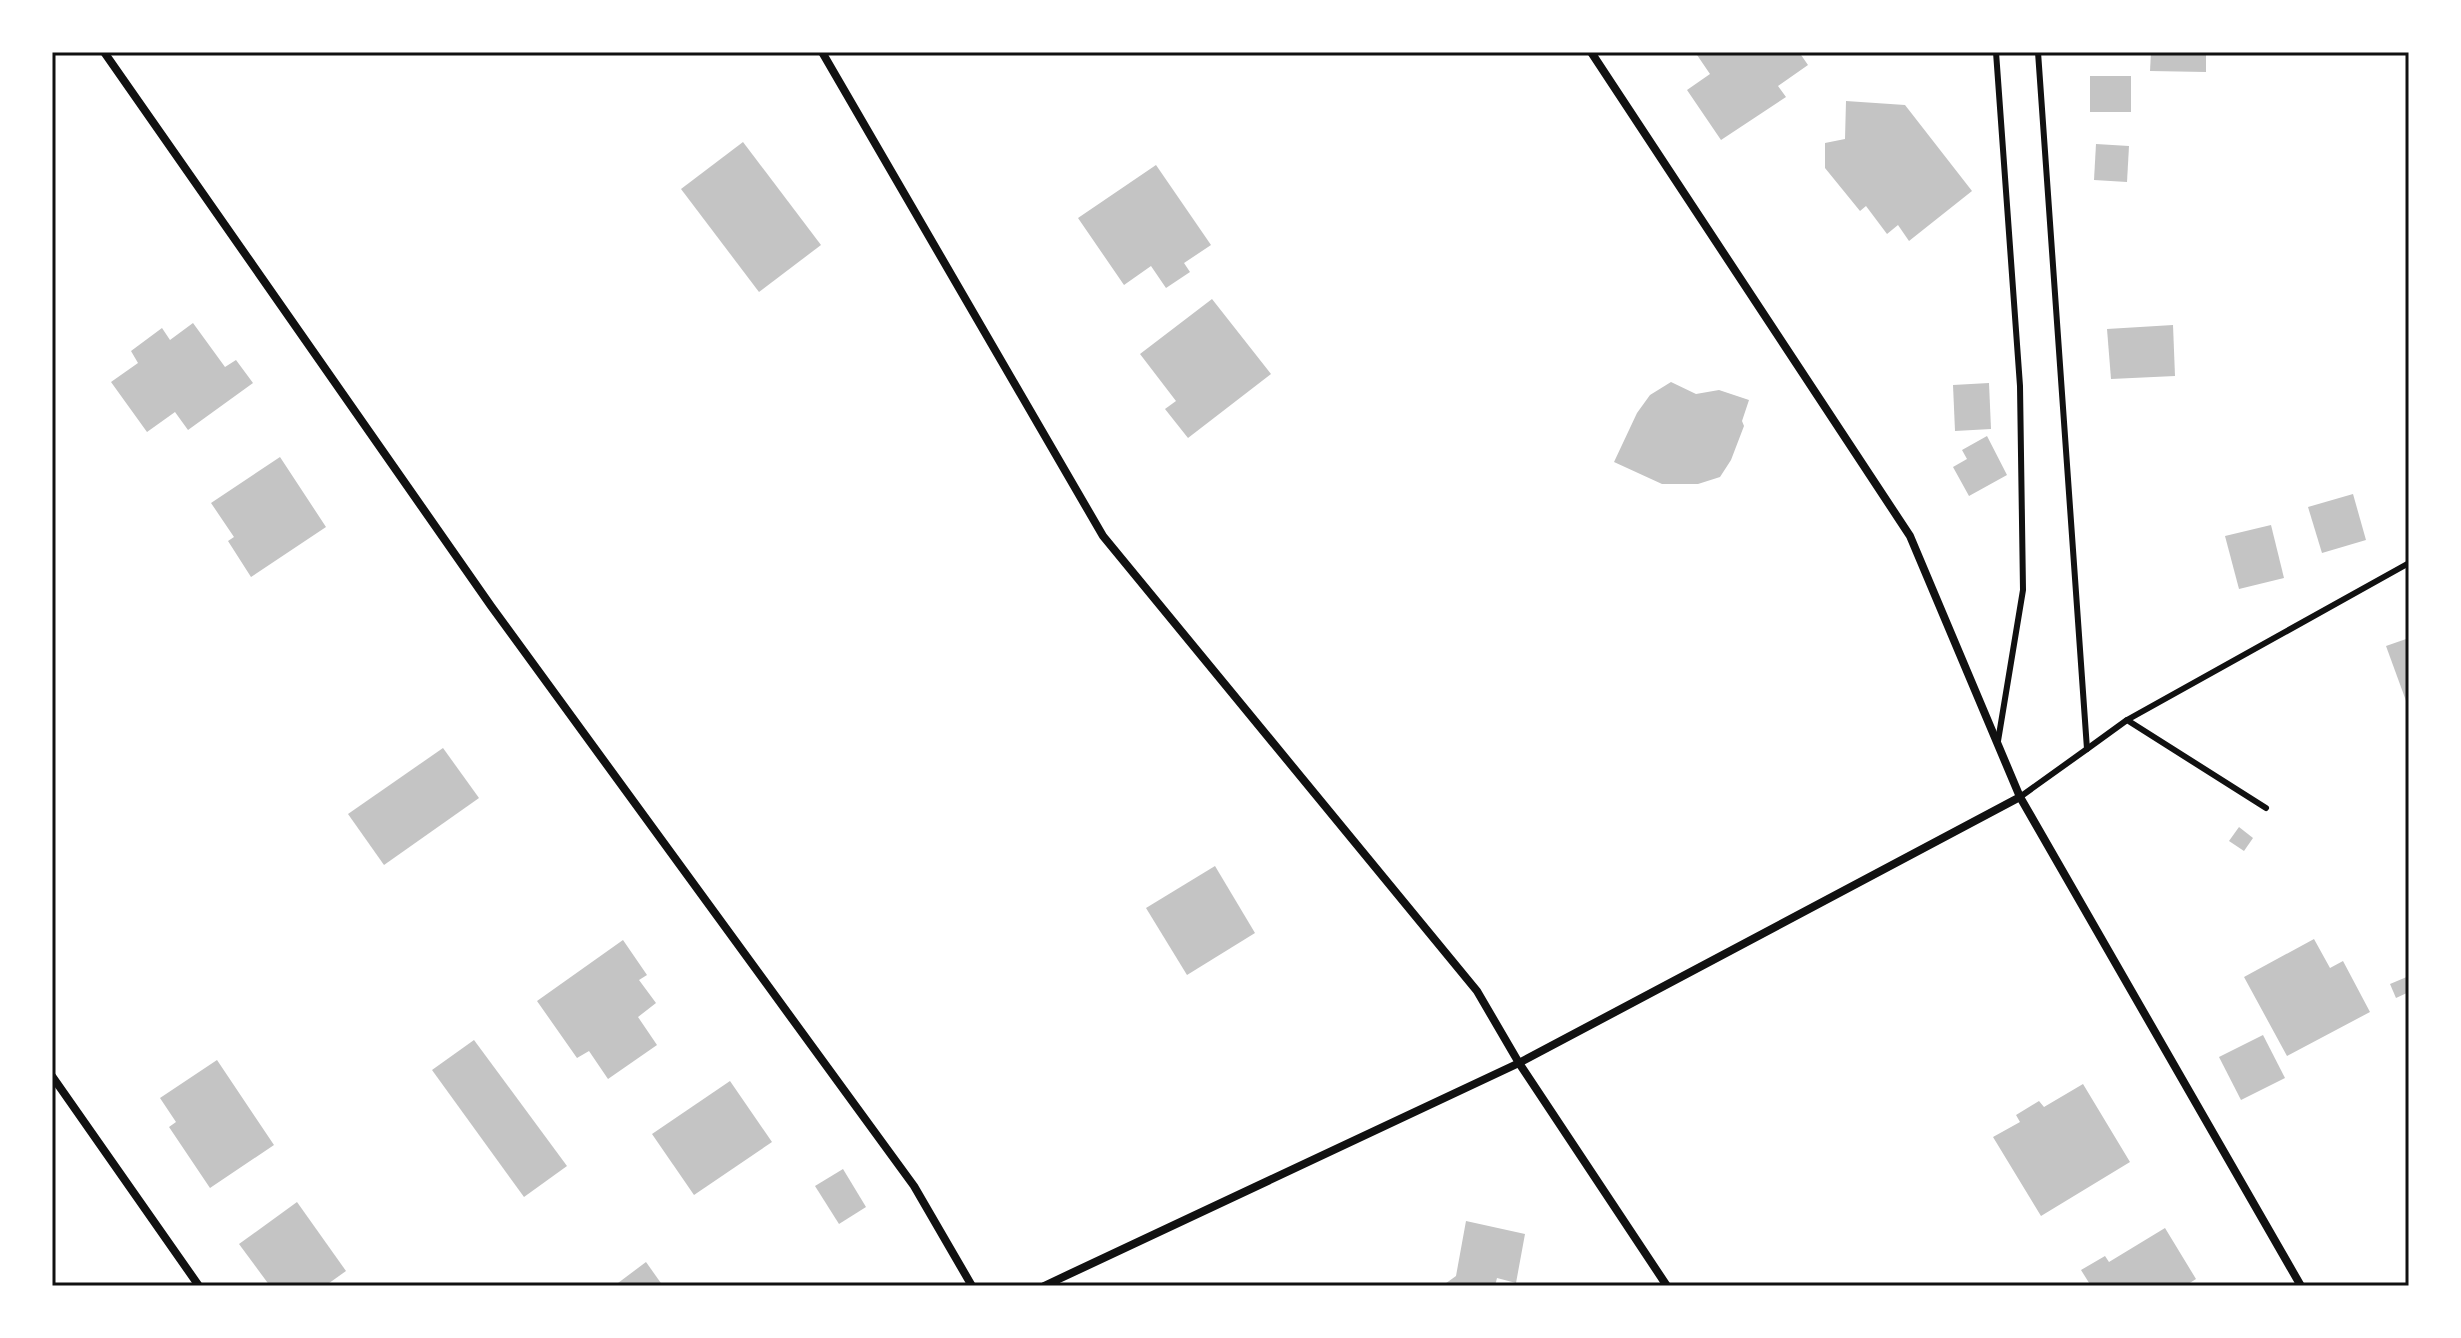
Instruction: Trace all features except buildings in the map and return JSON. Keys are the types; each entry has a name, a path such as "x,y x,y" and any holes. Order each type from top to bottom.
{"street":[{"path":"104,52 491,606 914,1186 972,1286"},
{"path":"822,52 1103,536 1477,991 1519,1063 1667,1286"},
{"path":"1591,52 1910,536 2020,797 2301,1286"},
{"path":"1044,1286 1519,1063 2020,797"},
{"path":"52,1076 199,1286"}],"lane":[{"path":"1996,52 2020,386 2023,590 1997,744"},
{"path":"2038,52 2087,749"},
{"path":"2020,797 2127,720 2409,563"},
{"path":"2127,720 2266,808"}]}
